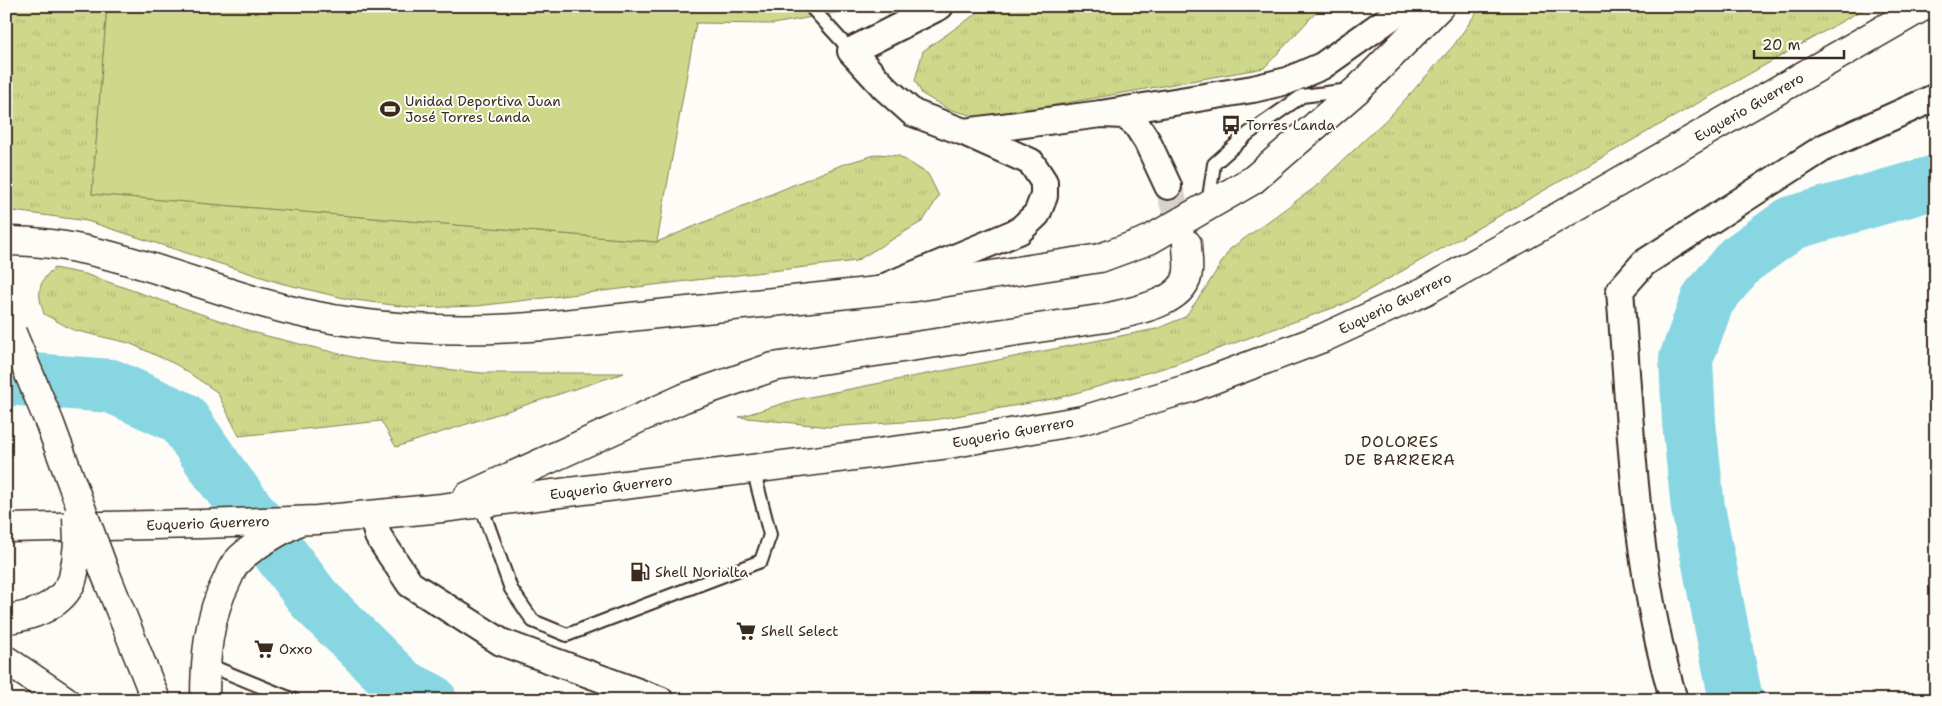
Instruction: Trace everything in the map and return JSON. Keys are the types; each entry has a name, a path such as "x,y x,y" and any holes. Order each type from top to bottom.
{"main road":[{"path":"6,241 32,241 89,250 139,263 264,304 322,318 378,327 431,330 490,330 544,326 915,287 1100,258 1149,240 1253,180 1360,88 1440,6"},
{"name":"Euquerio Guerrero","path":"6,528 309,520 442,508 949,444 1083,420 1190,388 1323,338 1434,286 1565,213 1924,6"},
{"path":"442,508 684,398 773,367 1106,318 1152,305 1173,297 1184,285 1188,272 1187,244"},
{"path":"9,327 50,424 104,570 156,700"},
{"path":"6,619 20,618 41,611 59,600 71,584 76,562 78,543 76,512 50,424"},
{"path":"205,700 209,631 221,592 236,563 260,544 309,520"},
{"path":"6,660 65,700"}],"street":[{"path":"875,291 1020,230 1037,214 1044,196 1044,182 1031,162 964,132 913,113 885,88 851,51 940,6"},
{"path":"964,132 1101,114 1253,89 1287,81 1322,66 1407,6"},
{"path":"1674,700 1662,659 1640,534 1620,290 1644,263 1825,147 1936,97"},
{"path":"1101,114 1124,115 1136,124 1147,141 1168,186"},
{"path":"372,515 378,536 410,584 492,637 501,642 660,700"}],"lane":[{"path":"810,6 851,51"},
{"path":"1208,207 1214,164 1250,132 1302,96 1360,88"},
{"path":"480,503 511,589 533,621 567,635 761,560 770,535 753,469"},
{"path":"206,664 294,700"}],"green space":[{"path":"6,6 107,6 92,194 657,242 841,165 878,154 899,156 928,174 939,196 923,221 856,261 477,306 415,308 348,299 280,283 87,221 6,210"},
{"name":"Unidad Deportiva Juan José Torres Landa","path":"107,6 874,6 773,24 696,23 657,242 92,194"},
{"path":"987,6 1322,6 1264,68 982,118 948,109 922,94 915,80 923,51"},
{"path":"1481,6 1869,6 1344,304 1167,367 1058,398 933,420 829,427 739,417 794,400 1156,329 1185,317 1230,249 1314,188 1392,114 1454,45"},
{"path":"54,268 85,274 259,334 369,361 482,373 624,373 396,447 381,421 239,436 217,392 177,365 129,343 73,330 44,314 40,300 40,289 48,273"}],"waterway":[{"path":"1736,700 1698,508 1689,422 1686,359 1708,299 1740,260 1792,223 1936,182"},
{"path":"6,378 111,386 182,418 219,472 315,600 402,686 430,700"}],"tunnel":[{"path":"1168,186 1187,244"}],"place":[{"name":"Unidad Deportiva Juan José Torres Landa","path":"390,109"},
{"name":"Torres Landa","path":"1231,125"},
{"name":"Shell Norialta","path":"640,572"},
{"name":"Shell Select","path":"746,631"},
{"name":"Oxxo","path":"264,649"}],"district":[{"name":"DOLORES DE BARRERA","path":"1400,450"}]}
